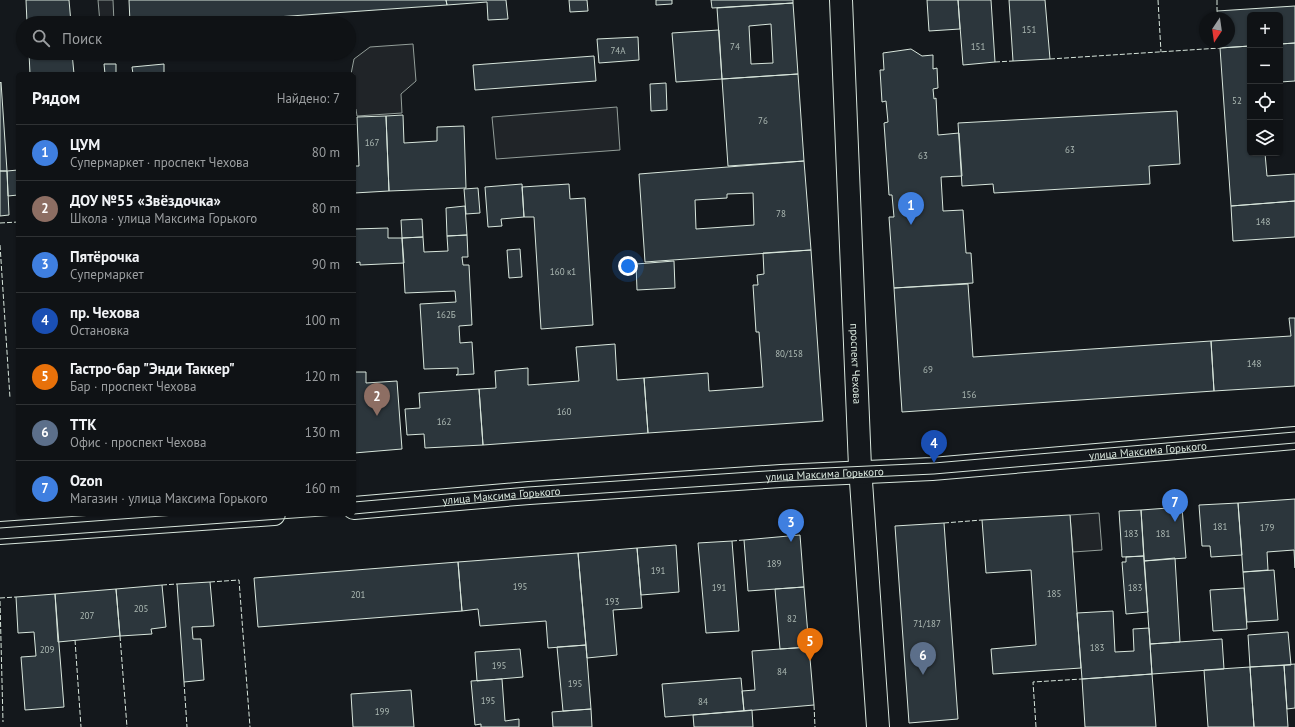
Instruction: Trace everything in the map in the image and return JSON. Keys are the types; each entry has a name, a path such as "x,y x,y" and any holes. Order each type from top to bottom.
{"main road":[{"name":"проспект Чехова","path":"841,0 861,473 878,727"},
{"name":"улица Максима Горького","path":"356,508 536,492 782,476 932,469 1295,438"},
{"path":"0,533 245,516"}],"shaded area":[{"path":"98,0 113,0 114,16 99,16"},
{"path":"413,44 416,81 401,94 402,113 357,116 356,72 351,72 354,60 356,60 356,58 370,47"},
{"path":"617,107 620,150 496,159 492,117"},
{"path":"1099,513 1102,550 1073,552 1070,515"}],"building":[{"path":"26,0 69,0 70,16 27,16"},
{"path":"129,0 446,0 447,5 291,16 130,16"},
{"path":"446,0 506,0 508,19 488,20 487,2 447,5"},
{"path":"569,0 587,0 588,11 570,12"},
{"path":"656,0 672,0 672,4 656,5"},
{"path":"711,0 793,0 793,3 712,8"},
{"path":"927,0 958,0 960,29 929,31"},
{"path":"958,0 991,0 995,62 963,65"},
{"path":"1009,0 1045,0 1050,59 1013,61"},
{"path":"793,3 798,74 722,79 717,8","holes":["771,24 773,63 751,64 749,26"]},
{"path":"1295,6 1295,43 1283,44 1283,12 1247,12 1247,46 1235,47 1235,12 1217,11"},
{"path":"719,30 722,79 676,82 672,33"},
{"path":"638,37 639,60 599,63 597,39"},
{"path":"1295,43 1295,81 1283,82 1283,44"},
{"path":"1247,46 1247,156 1265,156 1267,176 1295,174 1295,201 1231,206 1220,48"},
{"path":"911,49 922,56 933,55 933,69 937,68 938,88 933,89 934,99 936,98 938,135 959,133 962,176 941,177 943,211 963,210 966,253 971,253 973,283 894,288 889,217 894,217 892,195 889,195 884,123 888,122 886,101 882,102 880,70 884,70 883,53"},
{"path":"594,56 596,81 475,90 473,65"},
{"path":"29,60 73,60 74,72 30,72"},
{"path":"104,64 116,64 116,72 105,72"},
{"path":"164,64 164,72 133,72 132,67"},
{"path":"798,74 804,161 728,166 722,79"},
{"path":"1,82 7,171 0,171"},
{"path":"666,83 667,110 651,111 650,84"},
{"path":"1177,111 1180,164 1149,166 1150,184 994,193 993,184 962,186 958,123"},
{"path":"403,115 404,143 437,141 437,127 464,126 466,188 389,191 386,116"},
{"path":"386,116 389,191 356,193 356,166 359,166 357,117"},
{"path":"804,161 811,250 645,262 639,174","holes":["753,193 754,225 696,229 695,200 727,198 727,194"]},
{"path":"16,170 16,195 8,196 7,171"},
{"path":"0,171 7,171 9,215 0,216"},
{"path":"522,184 524,217 501,219 502,226 488,227 485,187"},
{"path":"569,184 570,199 585,198 593,325 541,329 534,217 524,217 522,187"},
{"path":"478,188 480,213 466,214 464,189"},
{"path":"1295,201 1295,237 1233,241 1231,206"},
{"path":"465,206 467,235 447,236 446,208"},
{"path":"422,219 423,237 402,238 401,220"},
{"path":"388,228 388,238 402,238 404,263 360,265 360,262 356,263 356,229"},
{"path":"467,235 468,257 462,257 463,265 469,265 472,325 459,326 460,343 472,342 474,374 456,375 458,374 458,368 424,369 420,304 456,302 455,291 405,293 402,238 423,237 424,252 448,251 447,236"},
{"path":"520,249 522,277 509,278 507,250"},
{"path":"811,250 823,421 648,433 644,378 708,373 709,391 763,387 759,332 756,332 753,285 758,285 757,275 764,274 763,253"},
{"path":"674,261 675,288 637,290 636,264"},
{"path":"968,284 973,357 1211,341 1214,391 902,412 894,288"},
{"path":"1289,318 1295,318 1295,386 1214,391 1211,341 1291,336"},
{"path":"615,344 617,380 644,378 648,433 483,445 479,389 496,388 495,371 528,368 528,385 579,381 576,347"},
{"path":"356,372 366,372 366,383 397,381 402,449 356,453"},
{"path":"479,389 483,445 425,448 424,434 407,435 405,409 420,408 419,393"},
{"path":"1295,499 1295,568 1294,550 1267,552 1268,570 1243,572 1238,503"},
{"path":"1238,503 1242,555 1211,557 1210,546 1202,546 1199,505"},
{"path":"1182,507 1186,558 1144,561 1141,510"},
{"path":"1141,510 1144,556 1122,557 1119,511"},
{"path":"1070,515 1081,668 993,674 991,649 1036,645 1031,570 986,573 982,520"},
{"path":"944,523 958,719 909,723 895,526"},
{"path":"800,535 804,587 748,591 744,540"},
{"path":"732,541 739,631 706,633 698,543"},
{"path":"676,545 679,592 641,595 637,548"},
{"path":"637,548 642,608 613,610 617,655 587,658 578,553"},
{"path":"578,553 586,645 548,648 546,621 480,626 478,609 462,611 458,562"},
{"path":"1144,556 1148,612 1126,614 1122,562 1126,562 1126,557"},
{"path":"1175,558 1180,642 1150,644 1144,561"},
{"path":"458,562 462,611 258,627 254,578"},
{"path":"1274,570 1278,620 1247,622 1243,572"},
{"path":"210,582 214,626 192,627 193,639 201,639 204,680 184,682 177,584"},
{"path":"162,585 166,627 151,629 152,634 120,636 116,589"},
{"path":"804,587 809,647 780,649 775,589"},
{"path":"1244,588 1247,629 1213,631 1210,590"},
{"path":"116,589 120,636 58,642 55,594"},
{"path":"55,594 64,707 25,710 21,657 36,656 34,632 18,633 16,597"},
{"path":"1113,611 1115,652 1134,651 1133,629 1149,628 1152,674 1082,679 1077,613"},
{"path":"1288,632 1291,665 1250,667 1248,635"},
{"path":"1222,639 1224,669 1152,674 1150,644"},
{"path":"586,645 591,709 563,711 557,647"},
{"path":"809,647 814,705 744,711 742,691 755,690 752,651"},
{"path":"520,649 523,677 477,681 475,652"},
{"path":"1295,664 1295,708 1287,709 1284,665"},
{"path":"1284,665 1288,727 1254,727 1250,667"},
{"path":"1250,667 1254,727 1208,727 1204,670"},
{"path":"1152,674 1156,727 1085,727 1082,679"},
{"path":"741,678 744,711 665,717 662,684"},
{"path":"502,679 505,721 519,719 519,727 481,727 481,724 475,725 471,681"},
{"path":"411,690 414,727 353,727 351,694"},
{"path":"591,709 592,727 553,727 552,712"},
{"path":"752,710 753,727 694,727 693,715"}],"tram line":[{"path":"356,502 528,487 781,470 934,463 1295,432"},
{"path":"356,514 529,498 782,481 934,474 1295,443"},
{"path":"0,528 162,516"},
{"path":"0,539 322,516"}],"fence":[{"path":"1158,0 1161,52"},
{"path":"1217,0 1217,11"},
{"path":"1050,59 1220,48"},
{"path":"995,62 1013,61"},
{"path":"0,223 16,222"},
{"path":"0,245 10,398"},
{"path":"944,523 982,520"},
{"path":"732,541 744,540"},
{"path":"210,582 239,580 250,727"},
{"path":"162,585 177,584"},
{"path":"0,598 16,597"},
{"path":"0,601 3,722"},
{"path":"120,636 127,727"},
{"path":"75,640 81,727"},
{"path":"1036,727 1033,682 1082,679"},
{"path":"184,682 187,727"},
{"path":"814,705 815,727"}],"place":[{"name":"ЦУМ","path":"911,225"},
{"name":"ДОУ №55 «Звёздочка»","path":"377,416"},
{"name":"пр. Чехова","path":"934,463"},
{"name":"Ozon","path":"1175,522"},
{"name":"Пятёрочка","path":"791,542"},
{"name":"Гастро-бар \"Энди Таккер\"","path":"810,661"},
{"name":"ТТК","path":"923,675"}]}
